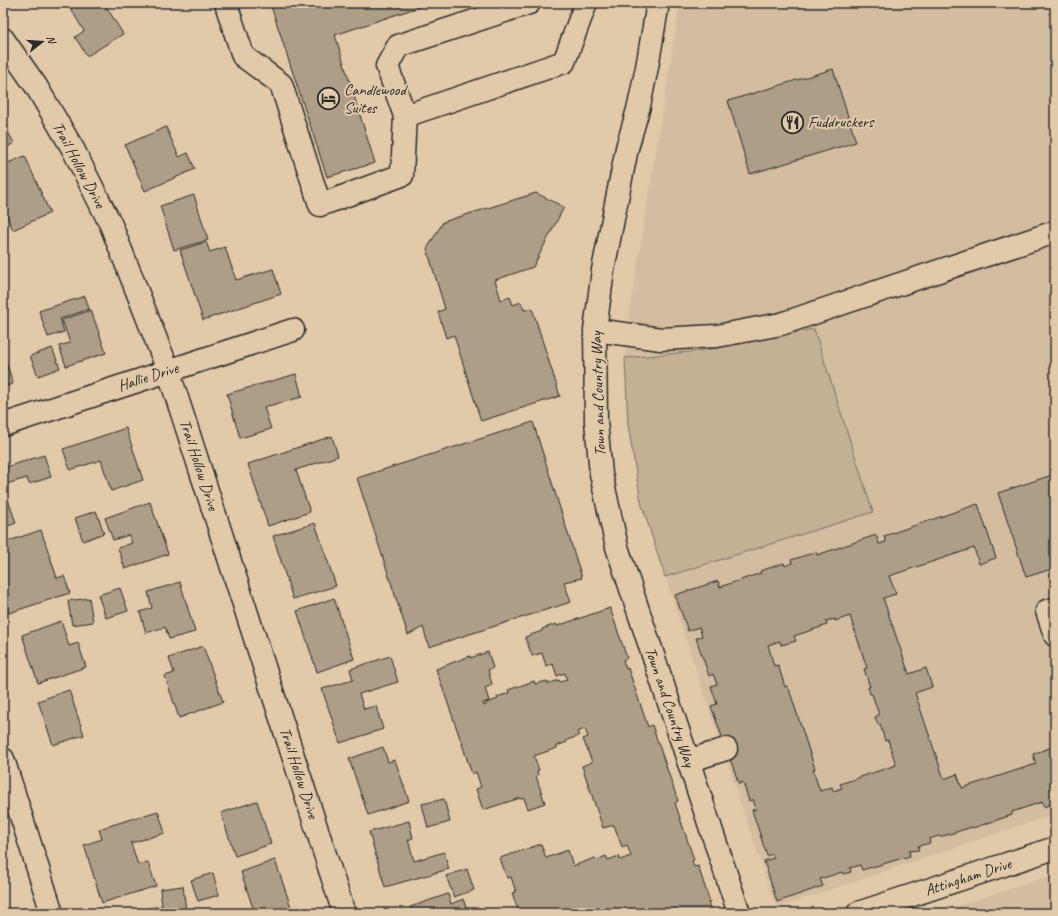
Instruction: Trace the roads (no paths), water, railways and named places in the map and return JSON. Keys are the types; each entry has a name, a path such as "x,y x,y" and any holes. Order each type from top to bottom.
{"street":[{"path":"229,3 227,7 243,56 281,84 320,205 402,175 405,116 387,66 398,46 529,3"},
{"path":"405,116 564,62 586,3"},
{"name":"Town and Country Way","path":"658,3 639,106 627,148 603,270 595,330 596,422 602,474 608,509 617,546 739,913"},
{"name":"Trail Hollow Drive","path":"3,39 36,86 76,156 111,225 168,370 344,913"},
{"path":"595,330 661,339 717,336 781,324 1055,232"},
{"name":"Hallie Drive","path":"3,425 293,330"},
{"path":"1055,609 1047,611 1055,635"},
{"path":"688,761 726,749"},
{"path":"3,759 52,913"},
{"name":"Attingham Drive","path":"858,913 1055,848"}],"place":[{"name":"Candlewood Suites","path":"328,99"},
{"name":"Fuddruckers","path":"792,122"}]}
